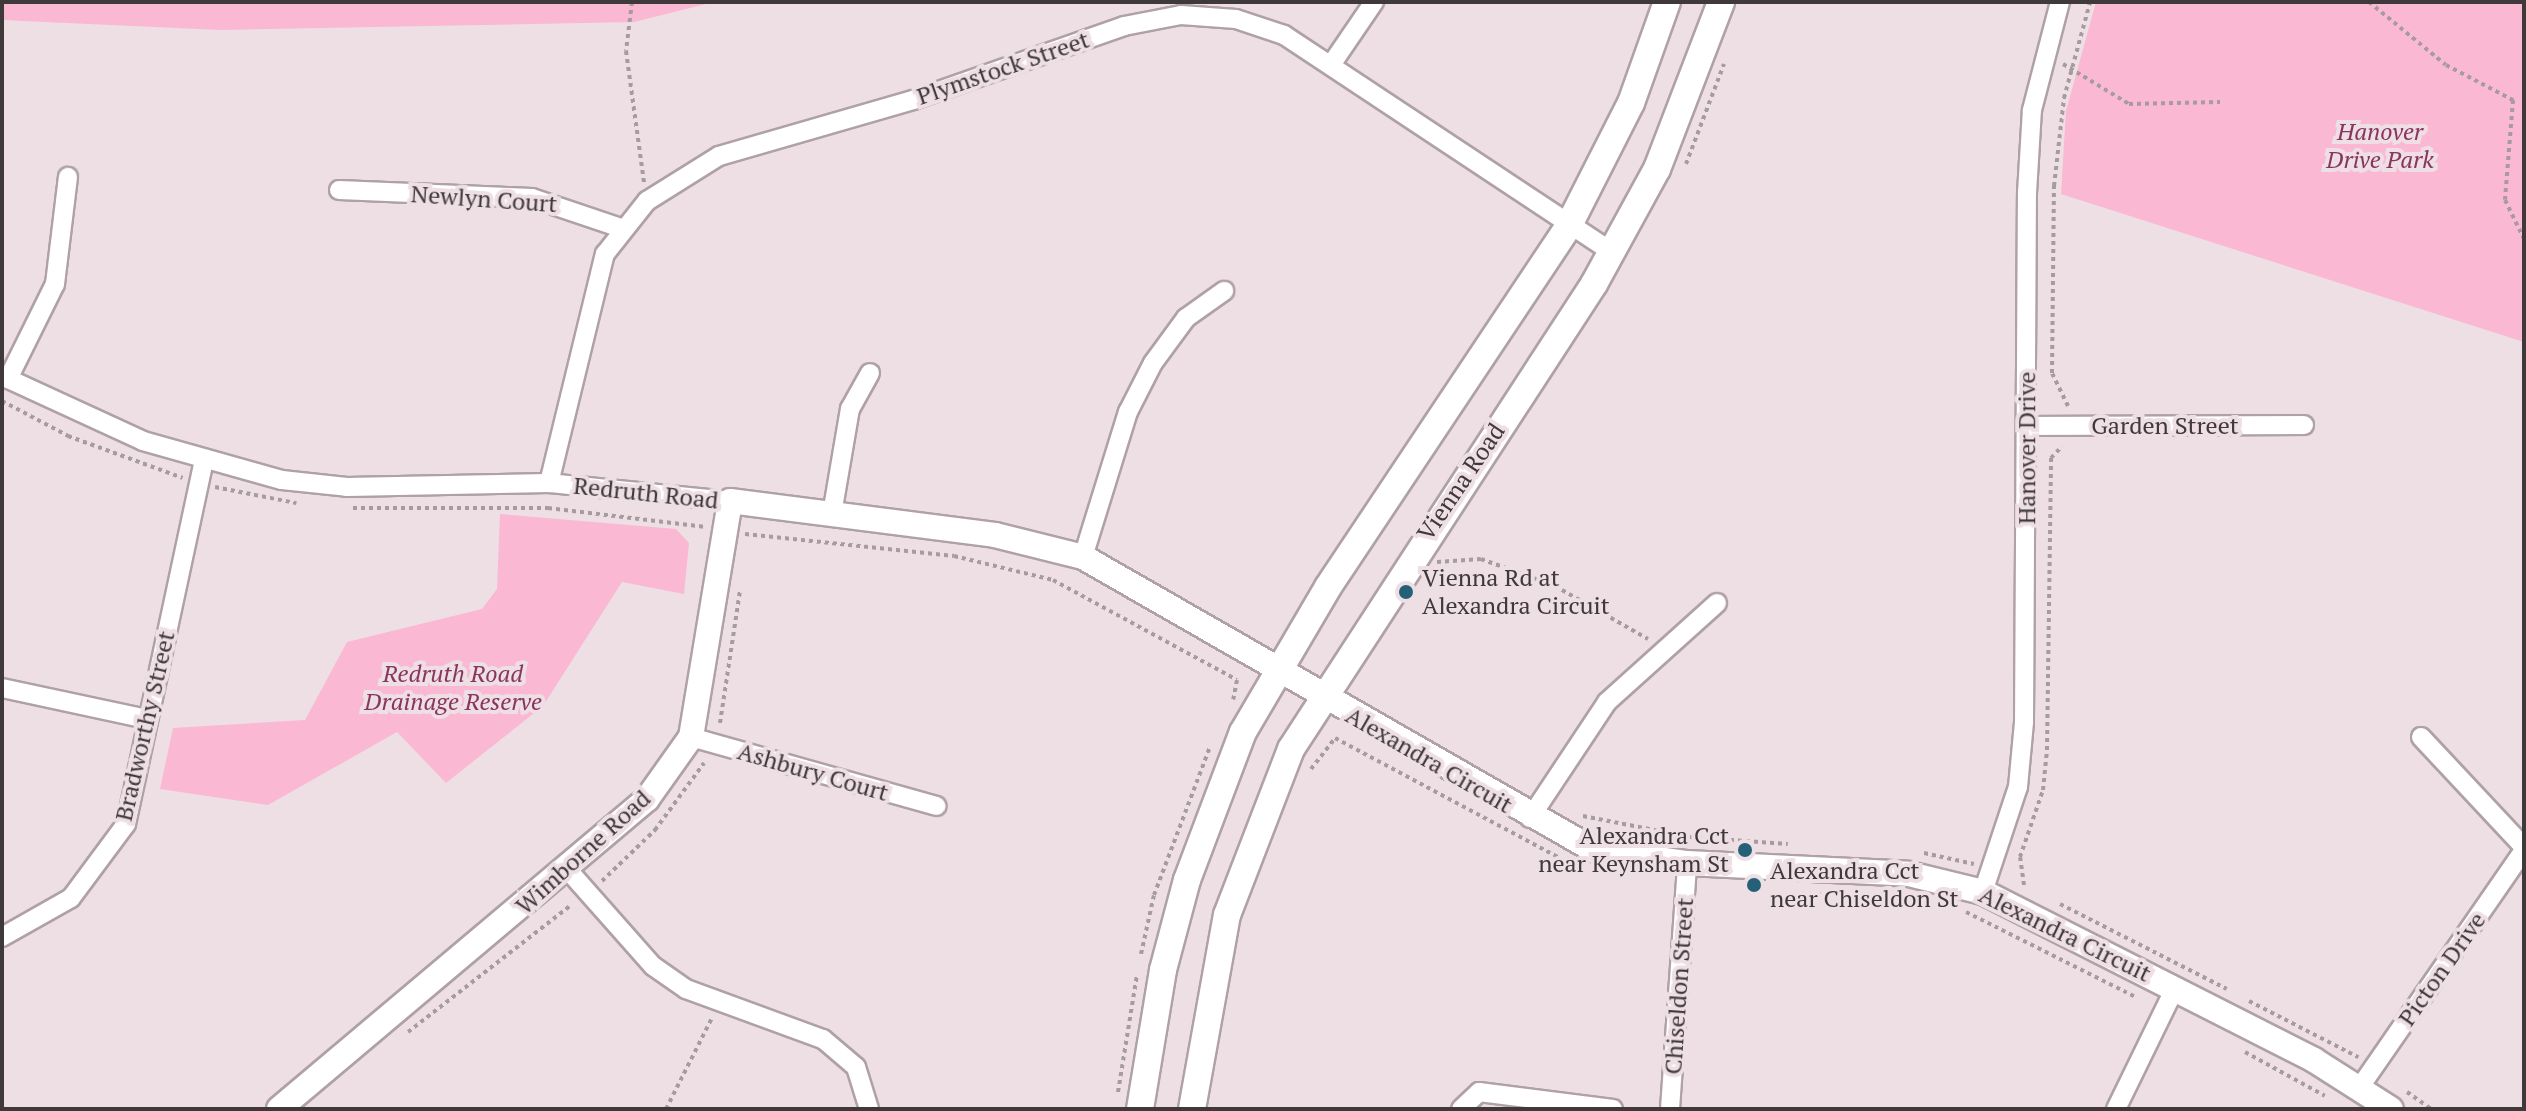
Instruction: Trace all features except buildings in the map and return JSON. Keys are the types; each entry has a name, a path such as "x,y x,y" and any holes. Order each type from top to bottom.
{"main road":[{"path":"1140,1109 1156,1000 1187,880 1210,809 1274,672 1569,225 1631,103 1667,2"},
{"name":"Vienna Road","path":"1192,1109 1227,915 1275,785 1320,698 1612,252 1657,169 1721,2"}],"street":[{"path":"1333,62 1374,2"},
{"name":"Hanover Drive","path":"1983,892 2018,787 2027,426 2027,193 2045,53 2060,2"},
{"name":"Plymstock Street","path":"549,483 605,254 647,201 719,156 913,100 1124,26 1181,15 1236,19 1333,62 1612,252"},
{"path":"5,378 55,284 68,177"},
{"name":"Newlyn Court","path":"339,190 532,198 624,229"},
{"path":"1083,557 1123,426 1153,363 1186,318 1224,291"},
{"path":"832,514 850,409 870,373"},
{"name":"Redruth Road","path":"5,378 71,413 204,461 347,487 549,483 729,514 832,514 995,535 1083,557 1274,672"},
{"name":"Garden Street","path":"2027,426 2304,425"},
{"name":"Bradworthy Street","path":"2,937 71,898 103,864 126,824 204,461"},
{"name":"Wimborne Road","path":"279,1109 568,870 647,799 691,737 729,514"},
{"path":"1530,818 1607,702 1717,603"},
{"name":"Alexandra Circuit","path":"1274,672 1530,818 1594,850 1687,863 1909,874 1983,892 2175,988 2360,1087 2396,1098"},
{"path":"2,688 147,719"},
{"name":"Ashbury Court","path":"691,737 936,806"},
{"path":"2421,737 2524,849"},
{"name":"Picton Drive","path":"2360,1087 2524,849"},
{"name":"Chiseldon Street","path":"1670,1109 1687,863"},
{"path":"568,870 653,966 718,1006 823,1039 856,1067 869,1109"},
{"path":"2116,1109 2175,988"},
{"path":"1461,1109 1479,1092 1613,1109"}],"path":[{"path":"632,2 626,51 647,201"},
{"path":"2071,408 2052,373 2054,186 2072,70 2090,2"},
{"path":"2369,2 2446,65 2513,100 2505,200 2524,239"},
{"path":"2045,53 2129,104 2220,102"},
{"path":"1677,180 1727,57"},
{"path":"2,401 68,436 199,482 254,499 301,503"},
{"path":"2020,884 2020,857 2043,790 2047,750 2051,458 2067,436"},
{"path":"347,507 548,508 690,528 729,514 752,538"},
{"path":"746,545 752,538 768,533 954,556 1053,580 1237,680 1234,699"},
{"path":"1427,571 1443,551"},
{"path":"1434,562 1481,559 1555,586 1631,624 1662,651"},
{"path":"720,723 741,578"},
{"path":"1305,779 1335,738 1588,871"},
{"path":"1573,814 1690,837 1795,844"},
{"path":"1915,852 1970,863"},
{"path":"2010,877 2035,891"},
{"path":"1787,892 1936,903"},
{"path":"2049,898 2359,1057"},
{"path":"1950,904 2164,1010"},
{"path":"401,1037 570,906"},
{"path":"666,1109 718,1006"},
{"path":"2233,1046 2330,1098"},
{"path":"2396,1098 2431,1109"}],"green space":[{"path":"2,2 714,2 634,22 220,30 2,20"},
{"name":"Hanover Drive Park","path":"2096,2 2524,2 2524,342 2061,194 2066,111"},
{"name":"Redruth Road Drainage Reserve","path":"500,514 676,529 689,543 684,594 622,582 543,706 446,783 397,732 268,805 160,789 173,728 305,720 347,642 482,609 497,589"}],"place":[{"name":"Vienna Rd at Alexandra Circuit","path":"1406,592"},
{"name":"Alexandra Cct near Keynsham St","path":"1745,850"},
{"name":"Alexandra Cct near Chiseldon St","path":"1754,885"}]}
